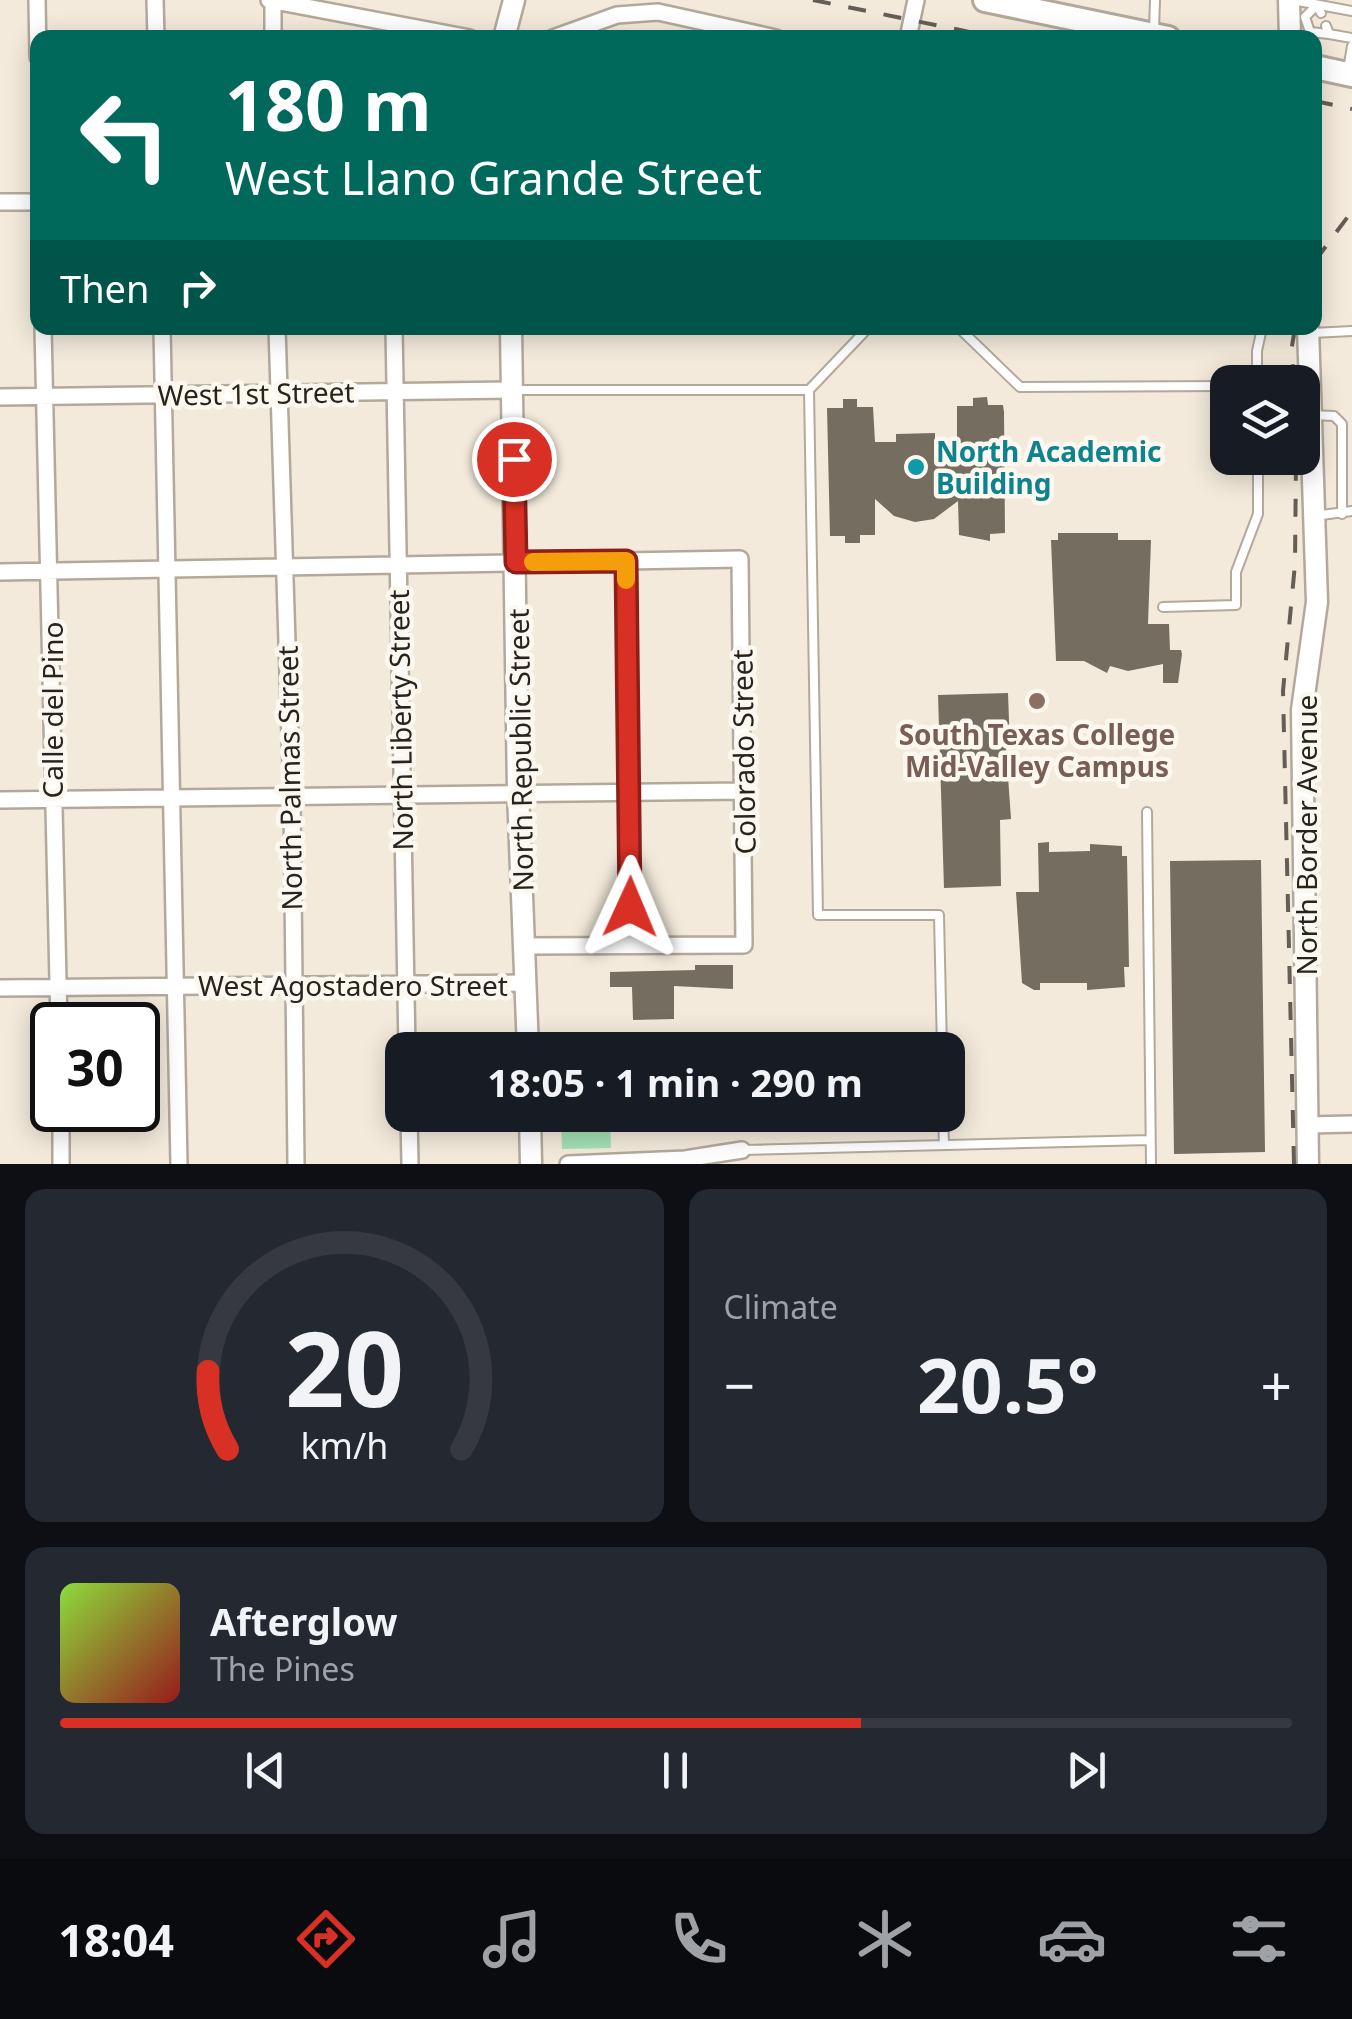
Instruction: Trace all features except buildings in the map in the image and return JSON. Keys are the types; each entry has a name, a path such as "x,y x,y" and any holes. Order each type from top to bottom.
{"main road":[{"path":"985,0 1037,5 1137,30"},
{"path":"1322,69 1350,75"}],"street":[{"path":"36,0 37,30"},
{"path":"155,0 156,30"},
{"path":"273,30 271,0 383,30"},
{"path":"506,30 514,0"},
{"path":"910,30 916,0"},
{"path":"1290,30 1291,0"},
{"path":"575,30 617,15 658,12 740,30"},
{"path":"0,202 30,202"},
{"name":"Calle del Pino","path":"43,335 58,1002"},
{"path":"162,335 179,1164"},
{"name":"North Palmas Street","path":"277,335 292,800 296,1164"},
{"name":"North Liberty Street","path":"394,335 406,1032"},
{"name":"North Republic Street","path":"511,335 518,792 527,1032"},
{"name":"North Border Avenue","path":"1308,335 1309,365"},
{"name":"West 1st Street","path":"0,397 512,390"},
{"name":"North Border Avenue","path":"1308,1164 1302,710 1317,602 1313,475"},
{"name":"Colorado Street","path":"626,561 740,559 744,790 744,945 630,945"},
{"path":"0,572 626,561 630,945 526,946"},
{"path":"0,800 292,800 401,794 744,790"},
{"name":"West Agostadero Street","path":"0,988 526,984"},
{"path":"1308,1125 1352,1124"},
{"path":"61,1132 62,1164"},
{"path":"409,1132 410,1164"},
{"path":"530,1132 531,1164"},
{"path":"568,1164 628,1163 742,1150"}],"lane":[{"path":"1154,0 1160,30"},
{"path":"1291,0 1319,9 1352,10"},
{"path":"1309,30 1305,17 1319,9"},
{"path":"1322,31 1352,42 1350,75"},
{"path":"1322,330 1352,331"},
{"path":"861,335 809,390 818,915 939,915 942,1032"},
{"path":"966,335 1020,387 1210,386"},
{"path":"1259,365 1261,335"},
{"path":"512,390 809,390"},
{"path":"1314,516 1347,513 1342,424 1334,416 1320,415"},
{"path":"1163,608 1236,605 1236,572 1258,514 1258,475"},
{"path":"1148,812 1151,1164"},
{"path":"944,1132 944,1145"},
{"path":"742,1150 1150,1140"}],"green space":[{"path":"561,1132 610,1132 611,1148 562,1149"}],"railway":[{"path":"813,0 960,30"},
{"path":"1322,103 1352,109"},
{"path":"1322,252 1352,211"},
{"path":"1293,365 1294,335"},
{"path":"1294,1164 1283,691 1295,564 1296,475"}],"slow traffic":[{"path":"533,562 626,561 626,580"}],"place":[{"name":"North Academic Building","path":"916,467"},
{"name":"South Texas College Mid-Valley Campus","path":"1037,701"}],"route":[{"path":"514,459 516,562 626,561 630,907"}]}
